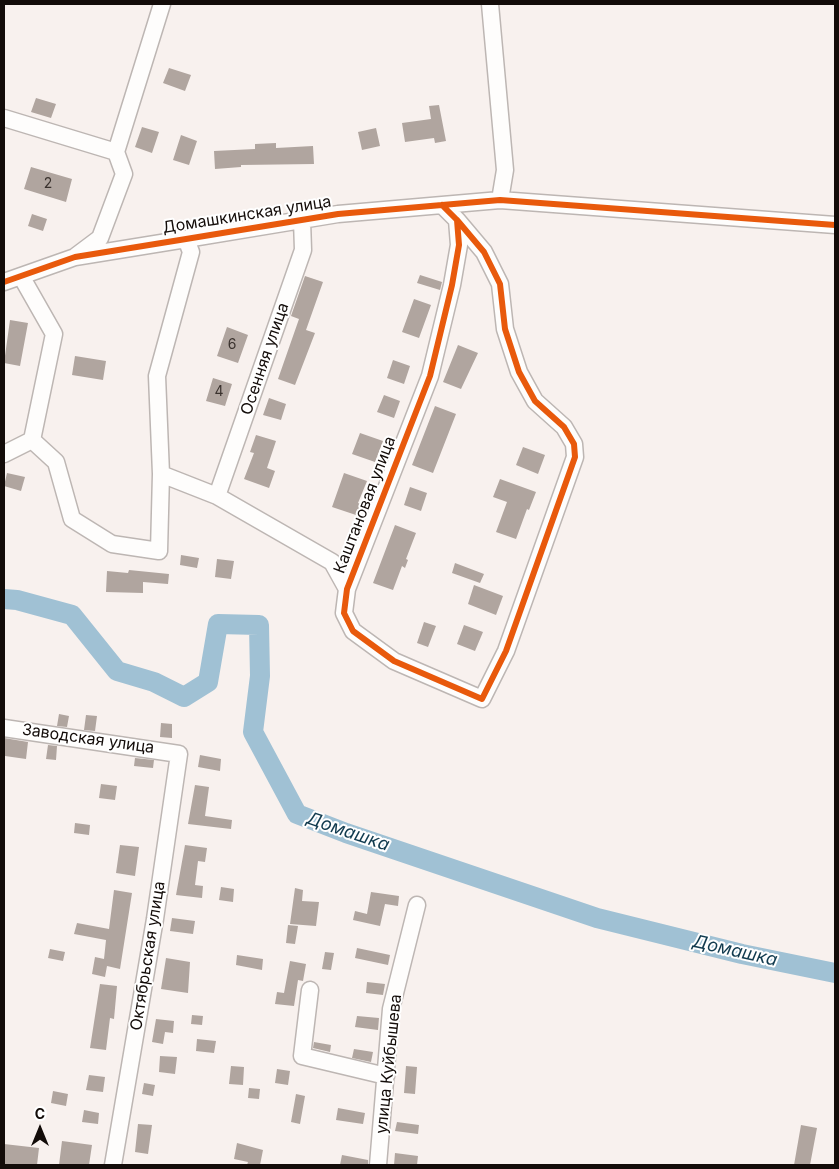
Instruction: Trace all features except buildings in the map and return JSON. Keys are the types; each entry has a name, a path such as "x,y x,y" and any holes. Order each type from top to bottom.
{"street":[{"path":"74,258 100,238 124,174 116,152 162,4"},
{"path":"490,4 505,170 500,200"},
{"path":"4,118 116,152"},
{"name":"Домашкинская улица","path":"4,282 74,258 186,239 338,214 500,200 835,225"},
{"path":"442,205 457,220"},
{"name":"Осенняя улица","path":"217,496 303,250 302,220"},
{"name":"Каштановая улица","path":"457,220 484,252 500,284 505,329 520,372 535,401 564,427 574,444 575,457 506,651 482,699 394,661 353,631 344,613 347,589 430,376 452,285 459,245 457,220"},
{"path":"32,440 56,462 72,519 112,544 159,551 161,474 158,376 191,252 186,239"},
{"path":"21,276 54,334 32,440"},
{"path":"4,454 32,440"},
{"path":"161,474 217,496 332,562 347,589"},
{"name":"Заводская улица","path":"4,728 172,751"},
{"name":"Октябрьская улица","path":"113,1165 155,919 178,754 172,751"},
{"name":"улица Куйбышева","path":"378,1165 391,1009 417,905"},
{"path":"310,990 302,1056 386,1076"}],"waterway":[{"name":"Домашка","path":"4,599 17,600 72,615 117,671 154,682 184,697 208,682 218,624 259,625 260,676 253,732 297,814 346,833 597,918 742,954 835,973"}],"cycle path":[{"path":"4,282 75,257 338,214 500,200 835,225"},
{"path":"442,205 457,220 459,245 452,285 430,376 347,589 344,613 353,631 394,661 482,699 506,651 575,457 574,444 564,427 535,401 519,372 505,329 500,284 484,252 457,220"}]}
